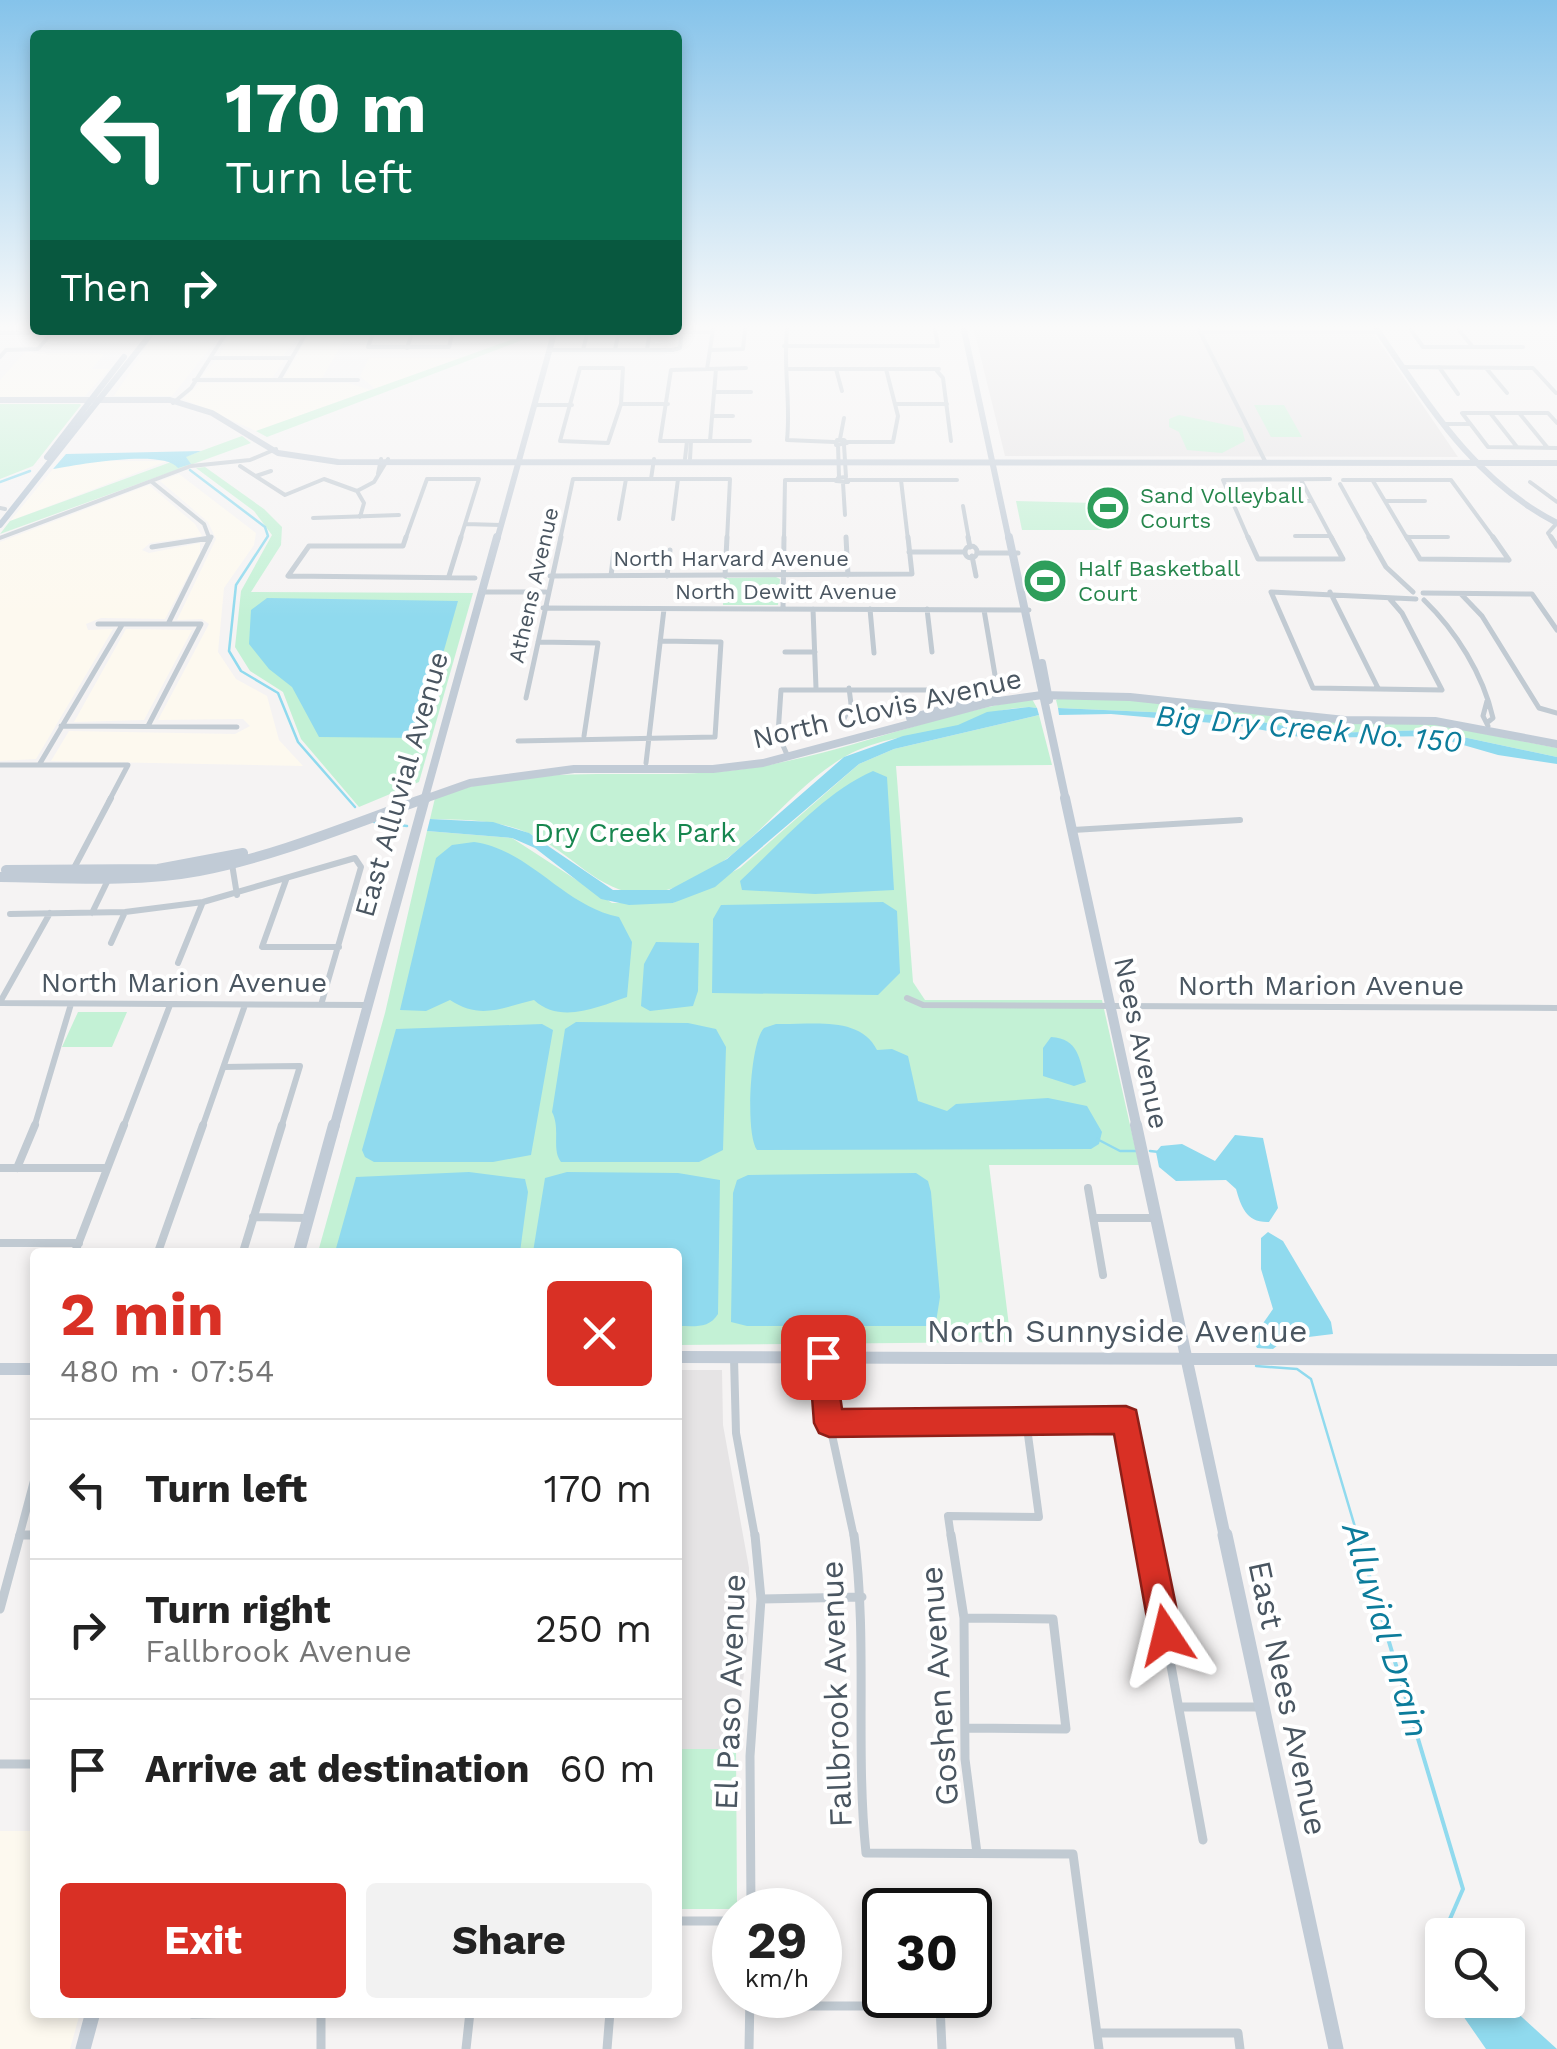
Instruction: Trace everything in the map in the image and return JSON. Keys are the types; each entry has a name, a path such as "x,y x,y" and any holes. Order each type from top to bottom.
{"main road":[{"path":"2,510 76,426"},
{"path":"0,525 78,426"},
{"path":"234,426 276,449 306,459 1469,461"},
{"name":"East Alluvial Avenue","path":"300,1248 529,426"},
{"path":"986,426 995,460"},
{"path":"990,426 995,460"},
{"path":"1444,426 1469,461 1509,498 1557,523"},
{"path":"1296,463 1354,459"},
{"path":"654,461 842,460"},
{"name":"Nees Avenue","path":"995,460 1186,1358"},
{"path":"1265,461 1557,461"},
{"name":"North Clovis Avenue","path":"0,874 110,875 232,863 428,791 509,775 574,769 713,768 787,755 1045,692"},
{"name":"North Clovis Avenue","path":"110,875 198,864 289,839 428,791 540,765 714,762 787,755 947,706 1045,692 1125,692 1312,712 1438,714 1557,742"},
{"path":"574,769 646,763"},
{"path":"232,863 289,839"},
{"name":"North Sunnyside Avenue","path":"682,1357 1557,1360"},
{"name":"East Nees Avenue","path":"1186,1358 1336,2049"},
{"path":"0,1369 30,1369"},
{"path":"83,2049 91,2018"}],"street":[{"path":"566,426 562,443 608,442 614,426"},
{"path":"663,426 660,441 750,442"},
{"path":"710,442 713,426"},
{"path":"788,426 788,442 840,443 893,442 897,426"},
{"path":"843,426 840,443 845,514"},
{"path":"949,426 950,441"},
{"path":"1247,426 1265,461"},
{"path":"1471,426 1488,448 1557,448"},
{"path":"1500,426 1518,448"},
{"path":"1529,426 1548,448"},
{"path":"687,459 689,442"},
{"path":"0,538 189,468 250,460 276,449"},
{"path":"356,492 378,474 384,460"},
{"path":"651,479 654,461"},
{"path":"1327,463 1386,567 1413,595"},
{"path":"240,466 285,495 324,479 356,492 364,503 360,517"},
{"path":"255,477 271,471"},
{"path":"449,576 480,479 427,479 404,546 309,546 288,576 475,578"},
{"name":"Athens Avenue","path":"526,698 546,592 574,479 626,479"},
{"path":"620,519 626,479 730,480 726,576"},
{"path":"673,519 678,480"},
{"path":"783,609 785,480 957,480"},
{"path":"900,480 909,552 963,552 972,556"},
{"path":"1301,480 1343,559 1258,559 1223,480 1301,480 1337,481 1372,480 1450,480 1460,488 1509,560 1420,560 1372,480"},
{"path":"151,481 204,524 211,538"},
{"path":"1530,482 1557,502"},
{"path":"1277,500 1312,501"},
{"path":"1385,501 1425,501"},
{"path":"963,506 970,547"},
{"path":"314,518 399,515"},
{"path":"1557,523 1548,534 1557,546"},
{"path":"466,524 502,524"},
{"path":"846,536 848,574"},
{"path":"1295,536 1331,536"},
{"path":"1406,537 1448,536"},
{"path":"152,548 211,538"},
{"path":"168,624 211,538"},
{"path":"970,547 979,552 1015,552"},
{"path":"963,552 970,547"},
{"path":"610,576 614,550"},
{"path":"667,576 670,550"},
{"name":"North Harvard Avenue","path":"550,576 912,574 909,552"},
{"path":"972,556 979,552"},
{"path":"972,556 976,576"},
{"path":"483,592 546,592"},
{"path":"1389,598 1443,688 1313,688 1270,592 1330,592 1389,598 1532,594 1557,630"},
{"path":"1330,592 1378,688"},
{"path":"1461,594 1482,616 1540,708 1557,713"},
{"path":"1425,596 1446,623 1488,701 1493,718 1488,725"},
{"name":"North Dewitt Avenue","path":"543,608 1026,610"},
{"path":"646,763 664,609"},
{"path":"870,609 874,653"},
{"path":"927,609 932,652"},
{"path":"813,610 816,688"},
{"path":"984,610 996,681"},
{"path":"98,624 201,624 148,726"},
{"path":"38,766 122,624"},
{"path":"518,741 584,736 715,737 721,642 660,641"},
{"path":"538,642 598,642 584,736"},
{"path":"785,652 815,652"},
{"path":"842,721 851,704 849,688"},
{"path":"787,755 778,734 781,690 934,690 947,706"},
{"path":"62,726 237,727"},
{"path":"0,766 128,766 71,874"},
{"path":"1073,830 1240,820"},
{"path":"10,914 125,912 203,902 286,880 344,858 359,859 361,867 320,1005"},
{"path":"232,863 237,894"},
{"path":"92,913 110,875"},
{"path":"286,880 262,947 339,947"},
{"path":"178,963 203,902"},
{"path":"111,943 125,912"},
{"path":"0,1002 50,913"},
{"name":"North Marion Avenue","path":"907,998 923,1005 1557,1008"},
{"name":"North Marion Avenue","path":"0,1002 367,1005"},
{"path":"16,1168 42,1110 54,1050 71,1004"},
{"path":"77,1248 104,1168 170,1004"},
{"path":"159,1248 245,1005"},
{"path":"224,1067 300,1066 243,1248"},
{"path":"0,1168 104,1168"},
{"path":"1088,1188 1103,1275"},
{"path":"254,1217 308,1218"},
{"path":"1094,1218 1155,1218"},
{"path":"0,1243 79,1243"},
{"name":"El Paso Avenue","path":"734,1357 736,1434 753,1513 762,1599 750,1756 751,1888"},
{"name":"Fallbrook Avenue","path":"823,1357 829,1423 850,1504 862,1597 858,1774 866,1853 977,1853"},
{"path":"829,1423 970,1425 1026,1420 1126,1420 1203,1840"},
{"name":"Goshen Avenue","path":"977,1853 966,1779 964,1618 948,1516 1039,1516 1026,1420"},
{"path":"0,1609 30,1496"},
{"path":"20,1535 30,1535"},
{"path":"762,1599 862,1597"},
{"path":"964,1618 1053,1619 1066,1730 966,1728"},
{"path":"1179,1707 1262,1707"},
{"path":"0,1764 30,1764"},
{"path":"977,1853 1072,1854 1100,2049"},
{"path":"682,1921 712,1921"},
{"path":"842,2003 940,2006 942,2049"},
{"path":"321,2018 321,2049"},
{"path":"466,2049 469,2018"},
{"path":"607,2049 610,2018"},
{"path":"749,2018 749,2049"},
{"path":"1098,2033 1238,2033 1240,2049"}],"shaded area":[{"path":"244,426 271,426 256,431"},
{"path":"998,426 1437,426 1458,457 1005,456"},
{"path":"87,461 167,461 10,521 53,469"},
{"path":"179,474 256,533 254,545 224,588 218,652 236,679 267,696 279,740 303,766 51,761 69,731 235,734 250,726 243,719 158,720 209,624 202,619 177,620 216,539 208,522 160,481"},
{"path":"149,485 195,524 202,536 150,543 142,550 149,553 200,543 200,553 165,619 101,618 86,624 88,630 113,629 36,759 0,761 0,542"},
{"path":"126,629 192,630 144,720 74,722"},
{"path":"682,1370 722,1370 723,1425 749,1568 750,1621 735,1751 682,1751"},
{"path":"0,1831 30,1831 30,2018 79,2018 70,2049 0,2049"}],"green space":[{"path":"0,426 65,426 33,466 0,479"},
{"path":"271,426 297,426 267,437 256,431"},
{"path":"1230,426 1242,428 1245,441 1222,453 1187,450 1179,432 1169,427"},
{"path":"1265,426 1296,426 1302,437 1271,437"},
{"path":"242,436 251,443 0,534 10,521"},
{"path":"205,467 264,509 282,527 281,545 251,592 473,593 419,782 359,807 301,739 283,692 250,671 235,647 241,591 272,535 254,511 196,468"},
{"path":"1016,501 1095,503 1103,530 1022,530"},
{"path":"725,578 780,579 778,605 723,605"},
{"path":"1118,698 1329,722 1430,723 1557,748 1557,757 1430,730 1329,733 1218,715 1058,708 1056,700"},
{"name":"Dry Creek Park","path":"1032,699 1037,708 1000,711 949,728 883,741 846,756 802,789 720,864 670,889 628,892 611,886 516,828 480,821 430,819 435,798 473,786 550,775 744,769"},
{"path":"1039,715 1052,765 896,766 913,982 925,1000 1102,1000 1139,1165 989,1165 1011,1342 682,1345 682,1248 319,1248 385,1013 427,831 512,838 612,903 673,903 740,868 859,764 894,749"},
{"path":"78,1012 127,1012 112,1047 62,1047"},
{"path":"682,1749 736,1749 737,1888 712,1888 712,1909 682,1909"}],"water":[{"path":"201,451 186,457 191,464 178,468 170,462 139,459 53,469 66,454"},
{"path":"267,598 458,601 419,738 319,737 292,687 269,669 249,644 251,610"},
{"path":"1037,708 1039,715 894,749 859,764 715,887 673,903 629,905 601,899 535,848 512,838 427,831 430,819 493,822 529,833 613,890 669,890 727,859 844,757 903,736 958,725 987,712"},
{"path":"1058,708 1218,715 1329,733 1430,730 1557,757 1557,764 1498,755 1432,736 1305,738 1235,725 1111,714 1059,715"},
{"path":"873,771 887,777 894,890 815,894 742,890 740,881 803,820 837,792"},
{"path":"474,842 513,855 580,901 619,917 632,942 627,997 568,1012 556,1011 534,1000 481,1011 450,1000 426,1011 400,1010 436,858 452,845"},
{"path":"883,902 897,911 900,973 878,995 712,993 713,919 721,905"},
{"path":"656,942 699,943 698,991 693,1006 650,1011 641,1006 644,964"},
{"path":"576,1022 688,1023 716,1029 726,1047 723,1150 699,1162 561,1162 552,1112 565,1029"},
{"path":"542,1024 553,1030 531,1155 493,1162 374,1162 365,1157 362,1150 396,1029"},
{"path":"776,1024 833,1024 859,1031 877,1050 892,1049 908,1056 918,1101 947,1111 956,1104 1048,1098 1087,1106 1102,1132 1099,1144 1091,1149 757,1150 751,1126 752,1069 759,1037 764,1028"},
{"path":"1051,1037 1073,1046 1086,1082 1074,1086 1043,1076 1043,1048"},
{"path":"1235,1135 1263,1138 1278,1208 1269,1222 1250,1216 1236,1189 1226,1180 1176,1181 1159,1167 1156,1152 1161,1146 1182,1144 1215,1161"},
{"path":"469,1172 525,1179 528,1192 521,1248 336,1248 356,1177"},
{"path":"567,1172 678,1173 720,1180 718,1314 714,1319 701,1326 682,1326 682,1248 534,1248 545,1178"},
{"path":"916,1173 928,1181 931,1192 940,1297 936,1322 930,1326 747,1326 731,1322 733,1193 737,1180 748,1175"},
{"path":"1268,1232 1283,1241 1331,1322 1333,1334 1284,1340 1273,1349 1257,1348 1252,1339 1273,1309 1261,1269 1261,1238"},
{"path":"1464,2018 1523,2018 1557,2049 1486,2049"}],"waterway":[{"name":"Big Dry Creek No. 150","path":"190,470 265,527 268,536 236,585 229,651 241,671 278,693 298,742 355,807"},
{"name":"Big Dry Creek No. 150","path":"0,482 30,471"},
{"name":"Big Dry Creek No. 150","path":"374,822 407,826"},
{"name":"Alluvial Drain","path":"1097,1139 1120,1151 1136,1151"},
{"name":"Alluvial Drain","path":"1150,1151 1159,1152"},
{"name":"Alluvial Drain","path":"1256,1366 1297,1369 1311,1379 1358,1537"},
{"name":"Alluvial Drain","path":"1357,1535 1463,1889 1450,1918"}],"place":[{"name":"Sand Volleyball Courts","path":"1108,508"},
{"name":"Half Basketball Court","path":"1045,581"}],"route":[{"path":"823,1357 829,1423 878,1420 970,1425 1026,1420 1126,1420 1166,1635"}]}
